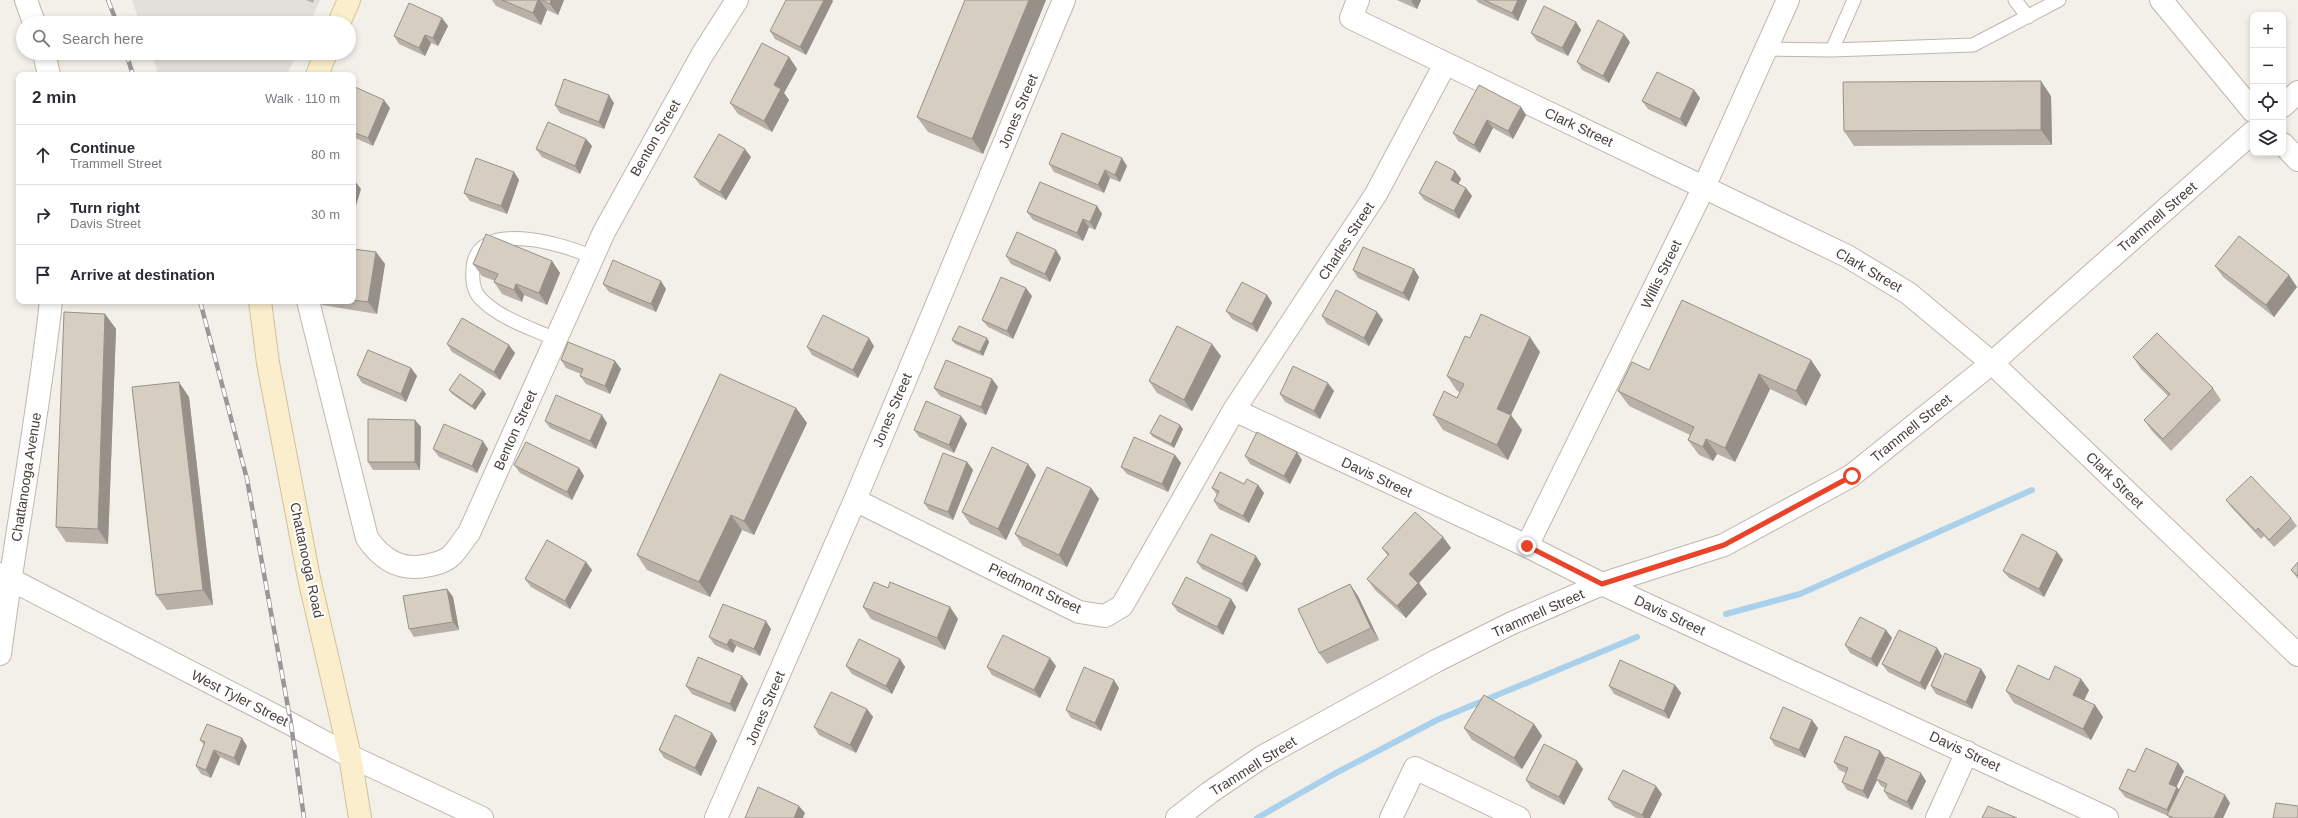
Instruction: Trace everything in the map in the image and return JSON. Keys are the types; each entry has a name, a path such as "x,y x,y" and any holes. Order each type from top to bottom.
{"main road":[{"path":"342,16 349,0"},
{"path":"318,72 323,60"},
{"name":"Chattanooga Road","path":"260,304 268,363 309,578 350,756 360,818"}],"street":[{"path":"26,0 32,16"},
{"name":"Benton Street","path":"309,304 367,538 376,552 388,561 403,566 418,568 442,562 452,555 469,533 592,257 629,184 702,55 737,0"},
{"name":"Jones Street","path":"716,818 855,500 1064,0"},
{"name":"Willis Street","path":"1527,546 1704,187 1788,0"},
{"path":"2161,0 2250,107"},
{"name":"Clark Street","path":"1354,9 1445,64 1847,256 1901,289 1992,363 2298,655"},
{"path":"46,60 48,72"},
{"name":"Charles Street","path":"1234,410 1376,194 1445,64"},
{"path":"2286,103 2298,92"},
{"name":"Trammell Street","path":"1177,818 1209,793 1262,757 1339,714 1512,623 1602,584 1724,545 1852,476 1992,363 2250,135"},
{"path":"2286,147 2298,160"},
{"name":"Chattanooga Avenue","path":"0,654 5,576 44,365 51,304"},
{"name":"Piedmont Street","path":"855,500 1079,612 1105,616 1122,606 1234,410"},
{"name":"Davis Street","path":"1234,410 1527,546 1602,584 2108,818"},
{"name":"West Tyler Street","path":"5,576 350,756 482,818"},
{"path":"1937,818 1967,752"},
{"path":"1391,818 1415,768 1519,818"}],"lane":[{"path":"1832,50 1854,0"},
{"path":"2015,0 2028,17"},
{"path":"1766,49 1832,50 1972,45 2059,0"},
{"path":"555,339 502,314 482,300 472,285 473,263 482,248 500,238 528,238 578,250 592,257"}],"shaded area":[{"path":"132,0 320,0 313,16 138,16"},
{"path":"154,60 294,60 288,72 158,72"}],"building":[{"path":"502,0 538,0 533,13"},
{"path":"542,0 551,0 550,4"},
{"path":"786,0 824,0 800,47 770,31"},
{"path":"965,0 1029,0 972,139 917,117"},
{"path":"1484,0 1518,0 1512,13"},
{"path":"409,3 442,18 433,38 425,35 419,48 394,36"},
{"path":"1544,6 1576,22 1562,48 1531,33"},
{"path":"1598,20 1624,34 1603,76 1577,62"},
{"path":"762,43 789,57 774,85 781,89 764,121 730,103"},
{"path":"1657,72 1694,90 1680,119 1642,101"},
{"path":"564,79 609,95 599,122 555,105"},
{"path":"2041,81 2041,130 1844,131 1843,82"},
{"path":"1479,85 1521,107 1508,131 1487,120 1474,145 1453,133"},
{"path":"356,87 384,100 368,138 356,133"},
{"path":"548,122 586,139 575,166 536,149"},
{"path":"1062,133 1122,158 1115,175 1105,170 1098,185 1049,164"},
{"path":"719,134 745,149 720,192 694,177"},
{"path":"476,158 514,172 501,206 464,193"},
{"path":"1436,161 1455,171 1451,180 1466,188 1454,211 1419,193"},
{"path":"1040,182 1097,206 1090,222 1083,219 1077,233 1027,212"},
{"path":"1017,232 1056,250 1045,274 1006,256"},
{"path":"486,234 552,261 539,293 516,284 514,290 494,282 498,274 473,264"},
{"path":"2239,236 2289,275 2266,305 2215,266"},
{"path":"1363,247 1414,269 1403,293 1353,270"},
{"path":"356,249 376,252 368,302 356,300"},
{"path":"613,260 661,281 651,304 603,284"},
{"path":"1001,277 1026,288 1007,331 982,320"},
{"path":"1242,282 1267,295 1252,324 1226,311"},
{"path":"1336,290 1377,312 1364,338 1322,316"},
{"path":"1682,300 1811,360 1796,391 1759,374 1725,448 1706,439 1703,447 1688,440 1694,427 1618,391 1632,362 1649,370"},
{"path":"64,312 105,314 98,529 56,527"},
{"path":"1481,314 1530,337 1497,409 1511,415 1497,445 1433,415 1444,391 1457,398 1464,384 1447,376 1465,336 1470,338"},
{"path":"823,315 869,338 853,370 807,347"},
{"path":"462,318 509,345 494,372 447,344"},
{"path":"959,326 987,338 980,352 952,340"},
{"path":"1177,326 1212,344 1184,400 1149,381"},
{"path":"2157,333 2213,388 2163,439 2144,420 2170,394 2133,357"},
{"path":"568,342 615,361 605,386 580,376 583,369 561,360"},
{"path":"368,350 411,368 401,394 357,375"},
{"path":"946,360 992,379 981,407 934,388"},
{"path":"1293,366 1328,383 1314,411 1280,394"},
{"path":"460,374 483,390 472,406 449,390"},
{"path":"720,374 796,408 744,521 731,515 699,582 637,555"},
{"path":"179,382 203,590 156,595 132,387"},
{"path":"556,395 602,415 590,441 545,421"},
{"path":"926,401 961,416 949,445 914,430"},
{"path":"1160,415 1180,425 1171,444 1150,433"},
{"path":"368,419 415,420 415,462 368,462"},
{"path":"444,424 483,441 472,466 433,449"},
{"path":"1257,432 1297,452 1284,476 1245,456"},
{"path":"1134,437 1175,455 1162,484 1121,467"},
{"path":"526,442 579,468 567,492 514,465"},
{"path":"992,447 1028,464 998,529 962,512"},
{"path":"943,453 967,462 948,512 924,503"},
{"path":"1047,467 1091,488 1059,555 1015,534"},
{"path":"1220,472 1244,484 1247,479 1258,485 1243,516 1214,501 1219,491 1212,488"},
{"path":"2251,476 2291,518 2269,540 2258,528 2256,531 2226,500"},
{"path":"1415,512 1443,537 1409,574 1418,583 1397,606 1367,579 1389,554 1382,548"},
{"path":"1211,534 1256,556 1242,584 1197,562"},
{"path":"2022,534 2057,552 2039,589 2003,571"},
{"path":"547,540 586,562 565,601 525,579"},
{"path":"2298,562 2298,576 2291,570"},
{"path":"1186,577 1231,599 1217,627 1172,604"},
{"path":"874,582 888,588 890,582 950,607 937,638 863,607"},
{"path":"1350,584 1371,628 1319,653 1298,609"},
{"path":"447,589 453,622 409,629 403,596"},
{"path":"723,604 766,621 754,649 730,639 727,645 709,637"},
{"path":"1860,617 1886,630 1871,659 1845,645"},
{"path":"1899,630 1937,648 1920,683 1882,664"},
{"path":"1003,635 1050,658 1034,690 987,667"},
{"path":"859,639 900,659 886,686 846,666"},
{"path":"1945,653 1981,669 1966,702 1931,686"},
{"path":"698,657 742,676 730,704 686,686"},
{"path":"1620,660 1675,685 1664,711 1609,686"},
{"path":"2018,665 2049,680 2055,666 2081,679 2073,695 2095,705 2083,729 2006,691"},
{"path":"1084,667 1114,680 1095,723 1066,710"},
{"path":"831,692 867,709 850,745 814,727"},
{"path":"1484,695 1534,724 1514,758 1464,728"},
{"path":"1783,707 1812,720 1799,750 1770,738"},
{"path":"675,715 712,733 695,768 659,750"},
{"path":"207,724 242,738 234,758 214,750 206,770 196,766 205,742 200,740"},
{"path":"1845,736 1880,751 1863,791 1842,782 1848,768 1834,762"},
{"path":"1544,744 1577,761 1559,797 1526,780"},
{"path":"2146,748 2178,763 2169,784 2177,787 2167,810 2119,789 2128,769 2135,772"},
{"path":"1886,757 1921,773 1907,802 1884,791 1887,784 1876,779"},
{"path":"1623,770 1656,786 1642,815 1608,799"},
{"path":"2186,776 2225,795 2214,818 2174,818 2167,815"},
{"path":"758,787 799,806 794,818 745,818"},
{"path":"2276,803 2298,806 2298,818 2273,818"},
{"path":"1988,806 2017,818 1982,818"}],"waterway":[{"path":"1726,614 1800,594 2032,490"},
{"path":"1257,818 1334,774 1437,720 1637,637"}],"railway":[{"path":"108,0 114,16"},
{"path":"128,60 132,72"},
{"path":"201,304 247,479 291,724 304,818"}],"route":[{"path":"1527,546 1602,584 1724,545 1852,476"}]}
